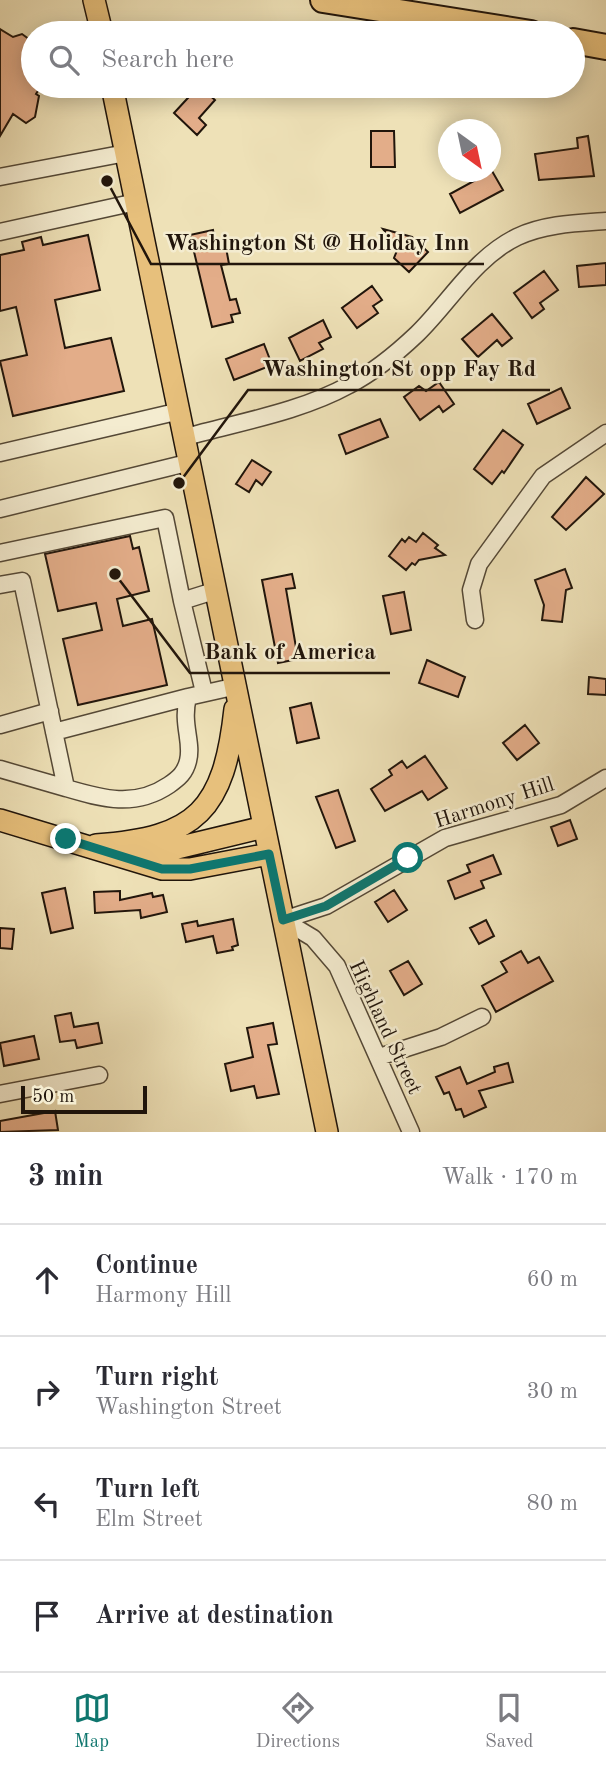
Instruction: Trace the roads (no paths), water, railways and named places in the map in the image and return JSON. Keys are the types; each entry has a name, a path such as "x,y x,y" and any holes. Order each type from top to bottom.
{"highway":[{"path":"323,0 455,21"},
{"path":"585,43 606,47"}],"main road":[{"path":"94,0 99,21"},
{"path":"115,98 327,1132"},
{"path":"88,846 161,837 188,822 201,810 212,796 225,769 237,686"},
{"path":"0,820 145,866 169,870 190,869 269,854"},
{"path":"88,846 162,849 264,827"}],"street":[{"path":"0,177 126,153"},
{"path":"0,232 136,202"},
{"path":"186,437 296,405 348,386 386,361 418,333 465,280 494,252 517,237 561,225 606,221"},
{"path":"0,453 180,411"},
{"path":"475,620 471,590 479,564 543,476 606,433"},
{"path":"0,509 191,462"},
{"path":"0,553 165,518 204,692"},
{"path":"0,585 22,581 66,788"},
{"path":"182,601 217,590"},
{"path":"54,732 204,692 237,686"},
{"path":"0,769 101,798 127,801 156,794 182,776 189,759 183,715 188,697"},
{"path":"0,725 50,711"},
{"name":"Harmony Hill","path":"283,920 326,906 445,838 561,805 606,779"},
{"name":"Highland Street","path":"283,920 313,939 329,955 346,983 411,1132"},
{"path":"379,1057 441,1037 482,1017"},
{"path":"0,1094 99,1074"}],"place":[{"name":"Washington St @ Holiday Inn","path":"107,181"},
{"name":"Washington St opp Fay Rd","path":"179,483"},
{"name":"Bank of America","path":"115,574"}]}
